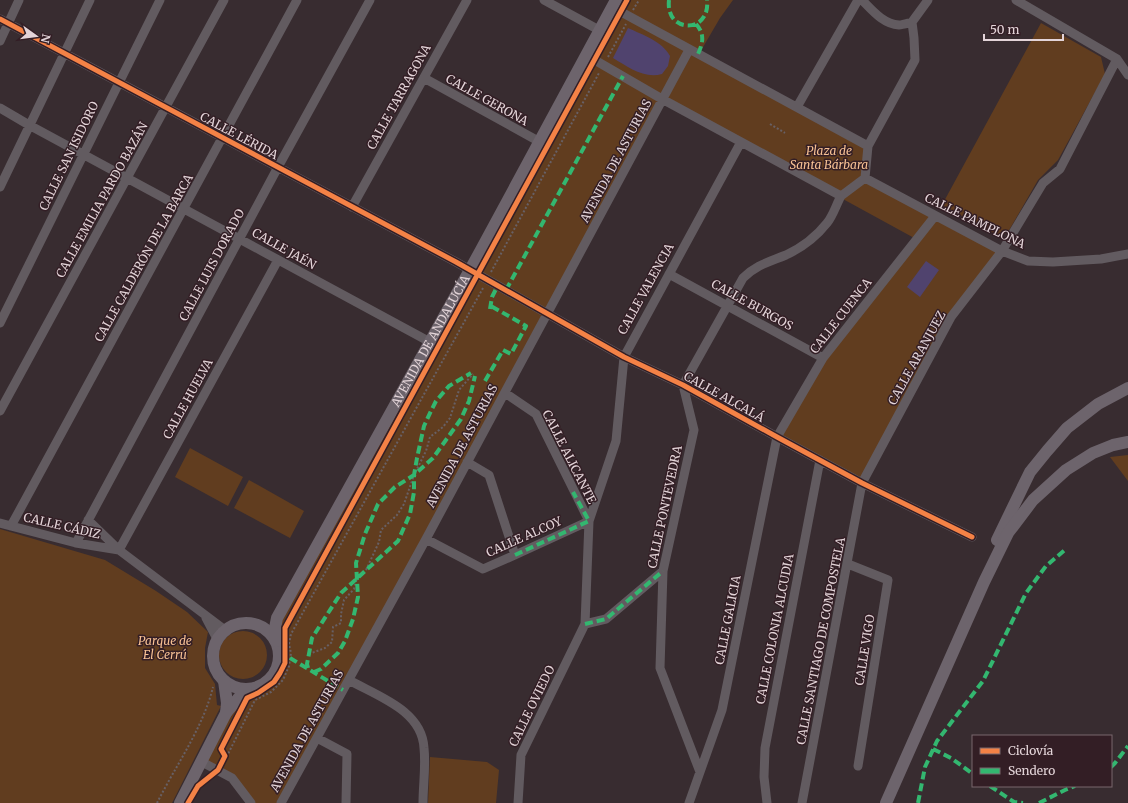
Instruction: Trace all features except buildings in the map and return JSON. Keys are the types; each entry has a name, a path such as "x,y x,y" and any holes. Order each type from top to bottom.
{"street":[{"path":"0,41 4,21 19,0"},
{"path":"0,187 90,0"},
{"name":"CALLE SAN ISIDORO","path":"0,323 160,0"},
{"name":"CALLE EMILIA PARDO BAZÁN","path":"0,411 224,0"},
{"name":"CALLE CALDERÓN DE LA BARCA","path":"11,526 297,0"},
{"name":"CALLE LUIS DORADO","path":"76,543 278,167 370,0"},
{"name":"CALLE TARRAGONA","path":"352,207 467,0"},
{"path":"544,0 600,30"},
{"path":"797,107 858,0"},
{"path":"862,0 879,17 900,25 912,22 928,0"},
{"path":"1016,0 1117,59 1128,75"},
{"path":"614,4 630,17 689,50 868,146"},
{"name":"AVENIDA DE ANDALUCÍA","path":"276,641 275,628 277,618 540,142 614,4"},
{"name":"CALLE LÉRIDA","path":"4,21 470,269"},
{"path":"683,385 743,278 766,262 786,255 808,242 827,223 841,196 865,178 868,146 915,60 912,22"},
{"path":"662,99 689,50"},
{"path":"586,55 662,99 841,196"},
{"name":"CALLE ARANJUEZ","path":"862,483 951,318 1002,251 1043,183 1060,169 1117,59"},
{"name":"CALLE GERONA","path":"424,78 540,142"},
{"name":"AVENIDA DE ASTURIAS","path":"281,803 548,314 662,99"},
{"name":"CALLE JAÉN","path":"0,108 430,342"},
{"name":"CALLE VALENCIA","path":"585,624 589,521 616,441 624,357 740,142"},
{"name":"CALLE PAMPLONA","path":"865,178 1002,251 1028,261 1053,262 1101,259 1128,254"},
{"name":"CALLE CUENCA","path":"777,437 823,358 934,216"},
{"name":"CALLE HUELVA","path":"119,550 278,260"},
{"name":"CALLE ALCALÁ","path":"470,269 624,357 683,385 862,483 972,537"},
{"name":"CALLE BURGOS","path":"669,274 823,358"},
{"name":"CALLE PONTEVEDRA","path":"683,385 694,430 663,571 660,668 700,772"},
{"path":"984,582 991,555 1004,524 1030,472 1047,450 1068,428 1098,404 1128,388"},
{"name":"CALLE ALICANTE","path":"505,393 536,414 573,492 589,521"},
{"name":"CALLE GALICIA","path":"689,803 722,710 777,437"},
{"path":"886,803 984,582 1008,533 1033,500 1066,470 1093,453 1113,445 1128,442"},
{"name":"CALLE COLONIA ALCUDIA","path":"767,803 764,778 765,748 820,460"},
{"path":"467,462 489,475 515,555"},
{"name":"CALLE SANTIAGO DE COMPOSTELA","path":"802,803 862,483"},
{"name":"CALLE CÁDIZ","path":"88,520 119,550 205,615 221,634"},
{"name":"CALLE ALCOY","path":"426,539 483,569 589,521"},
{"name":"CALLE CÁDIZ","path":"0,523 76,543 119,550"},
{"name":"CALLE VIGO","path":"848,564 888,580 858,766"},
{"path":"585,624 606,618 663,571"},
{"path":"258,624 277,618"},
{"path":"180,803 226,713 227,703 220,677 213,661 213,650 221,634 235,624 246,622 258,624 268,631 276,641 279,653 278,664 273,675 267,681 249,693 226,713"},
{"name":"CALLE OVIEDO","path":"518,803 520,755 585,624"},
{"path":"220,677 234,688 249,693"},
{"path":"349,680 402,709 415,721 423,738 424,748 423,803"},
{"path":"317,738 347,754 346,803"},
{"path":"202,762 232,778 251,803"}],"path":[{"path":"218,771 255,700 271,692 283,680 289,666 291,653 289,644 291,634 487,279 638,0"},
{"path":"770,124 785,133"},
{"path":"366,570 379,542 381,530 397,515 404,504 414,475 426,451 430,437 443,427 450,418 459,390 473,374"},
{"path":"309,654 325,648 332,642 333,627 341,623 344,600 354,589 357,578"},
{"path":"269,686 274,682 285,663 285,633"},
{"path":"157,803 190,742 220,677"},
{"path":"249,693 264,689"},
{"path":"218,771 225,756 223,753"}],"green space":[{"name":"Plaza de Santa Bárbara","path":"616,0 733,0 720,18 699,54 868,146 865,178 1002,251 951,317 862,483 777,437 823,358 916,239 662,100 281,803 251,803 232,778 202,762 246,689 265,682 274,674 279,661 275,638 275,628"},
{"path":"1041,23 1101,57 1105,74 1058,160 1038,180 1008,232 1002,235 995,234 942,205"},
{"path":"190,448 243,477 228,506 175,477"},
{"path":"1128,455 1128,481 1110,457"},
{"path":"249,480 304,511 290,538 234,508"},
{"name":"Parque de El Cerrú","path":"0,529 105,560 187,612 208,632 205,648 205,668 215,684 217,705 221,706 172,803 0,803"},
{"path":"243,631 252,633 260,638 265,646 267,655 265,664 260,672 252,677 243,679 234,677 226,672 221,664 219,655 221,646 226,638 234,633"},
{"path":"430,757 487,762 499,770 496,803 428,803"}],"shaded area":[{"path":"628,28 652,39 667,51 670,56 668,66 662,74 643,74 613,58"},
{"path":"926,261 939,270 920,297 907,287"}],"marked path":[{"path":"669,0 670,11 674,19 680,24 688,26 696,24 702,19 706,11 707,0"},
{"path":"696,24 702,35 701,46 698,54"},
{"path":"506,290 623,76"},
{"path":"490,309 492,297 498,285"},
{"path":"485,381 503,350 511,354 526,326 491,306"},
{"path":"308,668 307,664 312,638 341,593 398,541 410,514 414,492 414,475 424,426 436,401 449,386 471,373"},
{"path":"314,672 321,669 338,653 345,641 353,619 358,597 356,563 365,534 378,504 395,487 414,475 433,458 461,419 469,401 475,376"},
{"path":"515,555 589,521 573,492"},
{"path":"918,803 925,767 937,741 983,681 1026,593 1046,566 1066,549"},
{"path":"585,624 606,619 663,571"},
{"path":"290,658 343,690"},
{"path":"1112,766 1128,746"},
{"path":"933,749 951,758 972,773"},
{"path":"992,787 1014,802 1023,803"},
{"path":"1039,803 1072,787"}],"cycle path":[{"path":"188,803 198,786 218,770 225,756 221,749 247,698 258,693 274,682 280,673 285,663 285,628 627,0"},
{"path":"0,19 456,262 624,357 683,385 862,483 972,537"}]}
